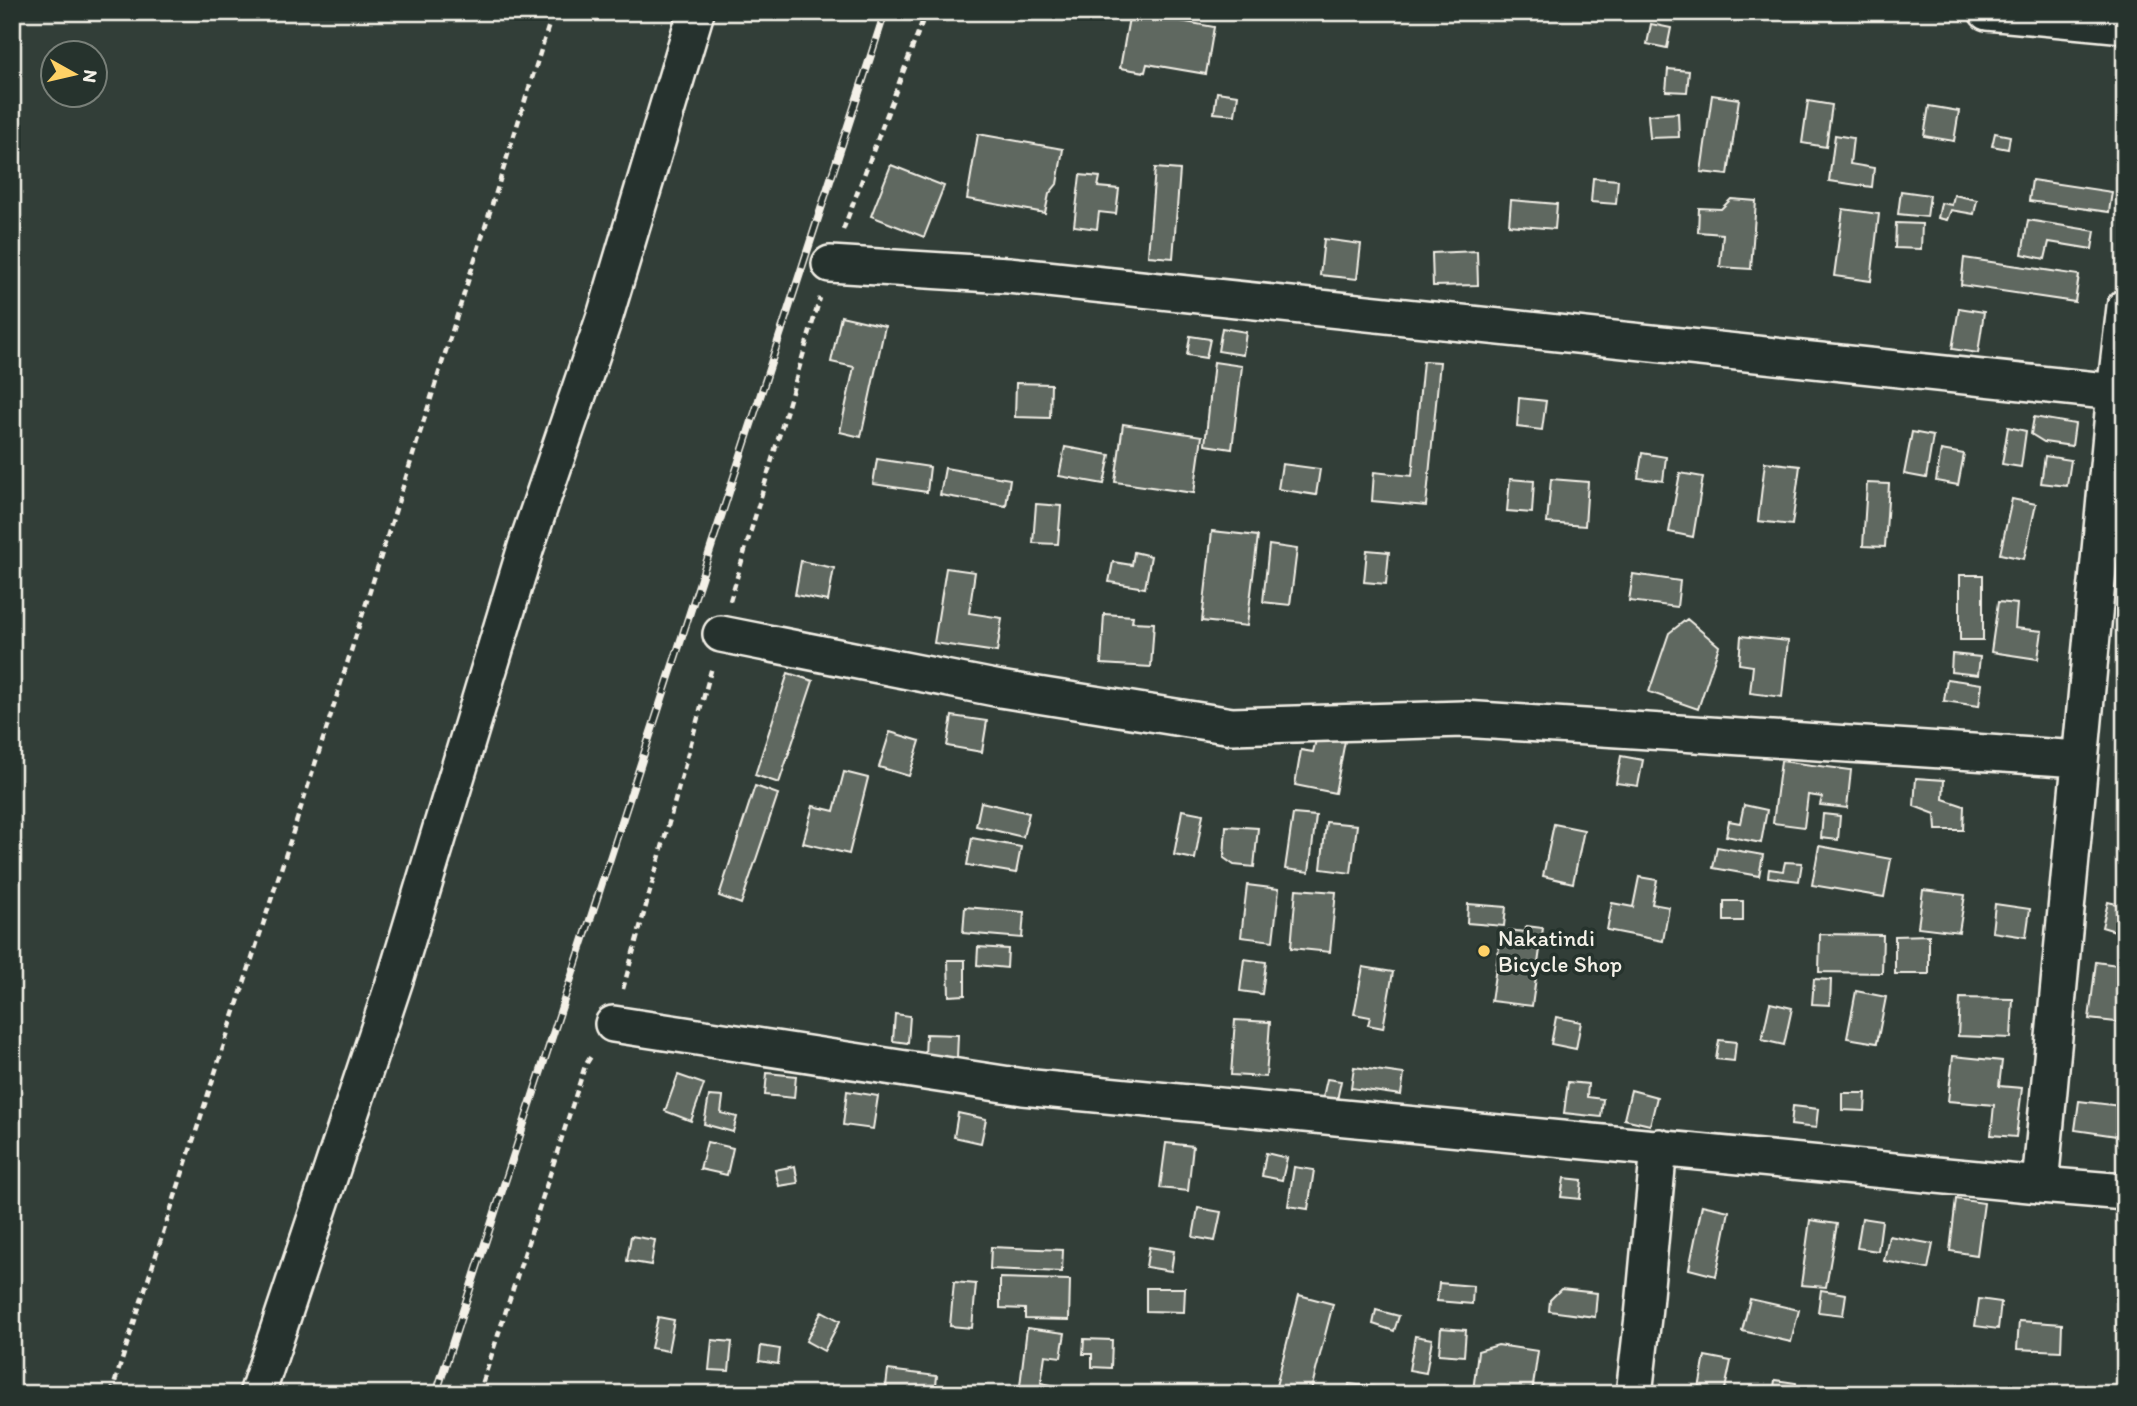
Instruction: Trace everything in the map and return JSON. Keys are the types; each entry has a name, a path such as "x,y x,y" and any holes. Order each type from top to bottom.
{"street":[{"path":"257,1394 395,980 526,547 605,316 696,12"},
{"path":"1987,12 2125,26"},
{"path":"830,264 1008,275 2120,393"},
{"path":"2040,1185 2053,1071 2080,759 2120,393 2125,307"},
{"path":"721,634 1000,690 1232,726 1463,719 2080,759"},
{"path":"613,1024 1023,1087 2125,1192"},
{"path":"1633,1394 1659,1147"}],"path":[{"path":"111,1394 331,714 553,12"},
{"path":"479,1394 584,1066 613,1024 721,634 830,264 926,12"}],"building":[{"path":"1012,12 1063,12 1062,20 1012,15"},
{"path":"1130,12 1214,27 1206,74 1147,64 1145,72 1120,68"},
{"path":"1651,24 1671,28 1667,48 1647,44"},
{"path":"1668,69 1689,71 1687,92 1666,91"},
{"path":"1217,92 1238,95 1235,115 1214,113"},
{"path":"1712,95 1739,99 1728,175 1701,172"},
{"path":"1808,101 1832,105 1826,147 1802,143"},
{"path":"1929,106 1959,111 1954,141 1924,136"},
{"path":"1678,113 1679,137 1650,138 1648,115"},
{"path":"1995,133 2010,136 2008,149 1992,146"},
{"path":"978,134 1063,149 1057,184 1049,194 1045,213 967,199"},
{"path":"1835,135 1853,138 1850,164 1874,168 1872,187 1829,181"},
{"path":"891,165 944,186 924,237 871,216"},
{"path":"1155,168 1180,170 1173,258 1148,256"},
{"path":"1080,175 1100,177 1098,187 1119,189 1116,214 1099,212 1097,229 1074,226"},
{"path":"1593,178 1618,180 1616,204 1591,202"},
{"path":"2032,180 2112,192 2109,212 2029,201"},
{"path":"1901,191 1930,195 1927,217 1898,214"},
{"path":"1954,195 1977,200 1974,214 1951,210 1947,220 1938,218 1941,203 1952,205"},
{"path":"1731,199 1756,201 1751,269 1720,267 1723,234 1698,232 1699,208 1721,209"},
{"path":"1511,200 1557,204 1555,229 1509,225"},
{"path":"1843,209 1879,214 1871,281 1834,276"},
{"path":"2028,220 2095,231 2092,249 2049,242 2045,259 2022,254"},
{"path":"1896,223 1922,224 1921,249 1895,248"},
{"path":"1324,239 1361,244 1357,279 1320,275"},
{"path":"1477,251 1478,285 1433,286 1432,253"},
{"path":"1964,258 2079,275 2075,302 1961,285"},
{"path":"1959,308 1984,312 1978,353 1952,349"},
{"path":"841,316 885,326 861,437 840,432 854,367 831,362"},
{"path":"1222,328 1246,332 1243,355 1218,351"},
{"path":"1190,336 1210,339 1206,358 1187,355"},
{"path":"1423,361 1440,362 1426,506 1372,501 1374,472 1412,476"},
{"path":"1214,362 1242,366 1232,449 1205,445"},
{"path":"1016,383 1051,384 1050,418 1015,417"},
{"path":"1519,398 1546,401 1542,430 1517,427"},
{"path":"2034,417 2075,424 2072,446 2044,442 2031,434"},
{"path":"1123,424 1202,436 1194,493 1115,482"},
{"path":"2008,427 2026,431 2021,467 2002,464"},
{"path":"1912,432 1933,436 1926,478 1904,474"},
{"path":"1065,447 1110,455 1104,484 1059,476"},
{"path":"1941,450 1964,454 1958,485 1936,481"},
{"path":"1642,453 1666,457 1663,481 1638,478"},
{"path":"2045,456 2071,460 2067,486 2041,483"},
{"path":"877,459 930,467 927,492 873,484"},
{"path":"1765,462 1800,466 1792,525 1758,521"},
{"path":"1282,464 1320,469 1316,495 1278,489"},
{"path":"945,468 1010,479 1006,506 940,495"},
{"path":"1680,473 1703,477 1693,537 1669,532"},
{"path":"1510,479 1534,481 1532,513 1507,511"},
{"path":"1551,479 1588,482 1585,526 1547,523"},
{"path":"1867,483 1889,484 1885,547 1863,546"},
{"path":"2012,499 2036,504 2024,559 2000,554"},
{"path":"1036,504 1061,506 1058,544 1033,543"},
{"path":"1212,531 1258,536 1247,626 1202,621"},
{"path":"1269,545 1297,549 1290,605 1263,602"},
{"path":"1367,550 1389,552 1386,584 1364,582"},
{"path":"1134,552 1151,556 1145,588 1109,582 1113,562 1132,565"},
{"path":"801,561 834,568 828,601 795,595"},
{"path":"946,568 975,572 969,613 1002,618 997,652 934,643"},
{"path":"1633,574 1680,581 1677,607 1629,601"},
{"path":"1960,575 1983,575 1983,640 1960,640"},
{"path":"1998,602 2017,604 2015,628 2042,631 2038,659 1991,652"},
{"path":"1104,614 1133,616 1132,622 1154,623 1151,667 1101,664"},
{"path":"1687,619 1719,646 1698,709 1649,692 1669,633"},
{"path":"1741,636 1788,641 1782,697 1750,693 1753,666 1739,664"},
{"path":"1952,654 1980,657 1978,675 1951,672"},
{"path":"788,673 813,681 779,783 755,775"},
{"path":"1947,679 1982,684 1979,706 1944,701"},
{"path":"952,716 987,721 982,752 947,746"},
{"path":"890,732 920,741 909,776 879,767"},
{"path":"1317,736 1345,741 1335,793 1295,785 1301,750 1313,752"},
{"path":"1621,756 1643,760 1638,786 1616,783"},
{"path":"1781,761 1851,770 1847,808 1820,805 1822,797 1808,795 1804,827 1773,823"},
{"path":"844,772 868,778 849,854 803,843 813,806 834,811"},
{"path":"1916,778 1944,780 1943,799 1964,806 1963,830 1936,830 1935,814 1914,806"},
{"path":"755,786 778,794 741,904 719,896"},
{"path":"981,802 1029,813 1023,837 976,826"},
{"path":"1744,805 1767,810 1761,843 1726,836 1729,821 1740,823"},
{"path":"1182,810 1203,814 1195,859 1174,855"},
{"path":"1293,814 1316,816 1309,872 1285,869"},
{"path":"1823,814 1840,816 1838,840 1821,838"},
{"path":"1326,822 1357,825 1351,873 1321,869"},
{"path":"1554,824 1584,830 1573,883 1543,876"},
{"path":"1226,826 1258,828 1254,867 1234,865 1224,858"},
{"path":"972,838 1021,847 1016,873 967,865"},
{"path":"1819,846 1891,859 1884,897 1812,885"},
{"path":"1717,847 1763,855 1759,876 1713,868"},
{"path":"1785,862 1802,863 1799,881 1768,877 1769,869 1783,871"},
{"path":"1639,877 1657,880 1652,904 1669,907 1663,941 1607,930 1612,903 1633,907"},
{"path":"1247,885 1279,889 1273,941 1241,937"},
{"path":"1296,889 1336,892 1330,952 1291,948"},
{"path":"1923,890 1965,895 1959,932 1918,927"},
{"path":"1724,901 1743,901 1743,921 1724,921"},
{"path":"2108,902 2125,906 2125,934 2102,927"},
{"path":"1468,904 1506,907 1504,926 1467,923"},
{"path":"1995,904 2030,909 2026,937 1992,932"},
{"path":"965,907 1024,912 1022,938 963,933"},
{"path":"1526,926 1543,928 1532,1006 1491,1001 1500,941 1508,942 1509,930 1525,932"},
{"path":"1820,934 1883,935 1882,973 1819,972"},
{"path":"1929,935 1929,974 1895,974 1895,936"},
{"path":"978,947 1008,949 1007,968 977,965"},
{"path":"1244,959 1266,962 1262,994 1240,991"},
{"path":"948,960 965,960 965,995 949,996"},
{"path":"2096,962 2125,966 2125,1023 2089,1019"},
{"path":"1363,967 1393,972 1383,1028 1368,1025 1370,1017 1354,1014"},
{"path":"1814,979 1831,980 1830,1005 1812,1004"},
{"path":"1856,991 1886,997 1877,1043 1847,1038"},
{"path":"1960,998 2013,999 2011,1038 1958,1036"},
{"path":"1770,1003 1792,1008 1784,1045 1762,1040"},
{"path":"895,1014 910,1016 908,1043 893,1041"},
{"path":"1556,1017 1581,1022 1576,1049 1551,1044"},
{"path":"1235,1020 1270,1022 1266,1077 1231,1075"},
{"path":"926,1034 958,1035 957,1058 925,1057"},
{"path":"1719,1040 1736,1042 1734,1061 1716,1059"},
{"path":"1953,1056 2002,1061 1999,1086 2022,1088 2016,1137 1991,1135 1994,1105 1948,1101"},
{"path":"1354,1067 1404,1074 1401,1095 1351,1088"},
{"path":"767,1073 796,1076 794,1098 765,1095"},
{"path":"678,1075 704,1084 691,1121 665,1111"},
{"path":"1327,1079 1341,1081 1337,1100 1323,1097"},
{"path":"1568,1082 1588,1084 1587,1097 1603,1099 1601,1117 1564,1113"},
{"path":"1631,1090 1657,1097 1650,1125 1624,1119"},
{"path":"847,1091 878,1096 873,1129 843,1125"},
{"path":"1842,1093 1866,1093 1865,1111 1842,1110"},
{"path":"709,1096 723,1097 721,1113 737,1117 733,1132 704,1124"},
{"path":"2079,1101 2121,1106 2117,1136 2075,1130"},
{"path":"1793,1106 1818,1109 1816,1128 1791,1125"},
{"path":"958,1113 986,1119 981,1143 954,1137"},
{"path":"707,1142 733,1148 727,1175 700,1169"},
{"path":"1166,1143 1193,1146 1188,1191 1160,1188"},
{"path":"1266,1153 1287,1158 1282,1180 1262,1176"},
{"path":"795,1166 798,1183 779,1186 775,1170"},
{"path":"1294,1167 1314,1170 1308,1209 1288,1206"},
{"path":"1564,1178 1582,1180 1580,1199 1561,1197"},
{"path":"1956,1199 1984,1203 1977,1255 1950,1251"},
{"path":"1702,1205 1729,1211 1716,1276 1689,1269"},
{"path":"1198,1208 1221,1212 1215,1241 1193,1237"},
{"path":"1862,1218 1882,1221 1878,1251 1857,1248"},
{"path":"1810,1220 1837,1224 1826,1287 1801,1285"},
{"path":"631,1236 655,1240 651,1265 627,1261"},
{"path":"1889,1236 1933,1244 1928,1269 1884,1261"},
{"path":"991,1247 1063,1250 1062,1272 990,1269"},
{"path":"1149,1247 1174,1251 1171,1271 1146,1267"},
{"path":"1000,1278 1070,1280 1069,1320 1025,1319 1025,1309 1000,1308"},
{"path":"954,1282 976,1284 972,1328 950,1326"},
{"path":"1439,1283 1473,1286 1472,1304 1437,1301"},
{"path":"1146,1288 1185,1288 1184,1312 1146,1311"},
{"path":"1561,1289 1597,1293 1595,1317 1549,1311 1550,1300"},
{"path":"1821,1290 1846,1294 1843,1315 1818,1312"},
{"path":"1299,1295 1333,1304 1310,1394 1274,1394"},
{"path":"1750,1299 1799,1310 1791,1342 1742,1331"},
{"path":"1979,1299 2001,1302 1998,1329 1975,1326"},
{"path":"1376,1310 1399,1316 1394,1331 1373,1324"},
{"path":"822,1311 840,1321 824,1351 806,1341"},
{"path":"658,1317 674,1320 668,1351 651,1348"},
{"path":"2019,1321 2062,1324 2061,1351 2017,1349"},
{"path":"1027,1328 1065,1333 1061,1357 1045,1355 1041,1383 1057,1386 1056,1394 1019,1394"},
{"path":"1441,1328 1466,1330 1464,1356 1439,1354"},
{"path":"1415,1336 1432,1339 1426,1373 1409,1370"},
{"path":"1084,1339 1112,1340 1111,1368 1092,1367 1092,1354 1083,1354"},
{"path":"712,1340 732,1342 729,1371 709,1370"},
{"path":"1498,1345 1538,1351 1532,1393 1496,1394 1473,1391 1478,1351"},
{"path":"761,1346 780,1349 778,1364 759,1361"},
{"path":"1705,1356 1731,1361 1724,1394 1698,1394"},
{"path":"888,1370 937,1376 935,1394 885,1394"},
{"path":"1775,1380 1796,1383 1795,1394 1773,1394"},
{"path":"1349,1384 1402,1390 1401,1394 1348,1394"},
{"path":"1448,1388 1469,1391 1468,1394 1447,1394"}],"railway":[{"path":"436,1394 885,12"}],"place":[{"name":"Nakatindi Bicycle Shop","path":"1484,951"}]}
